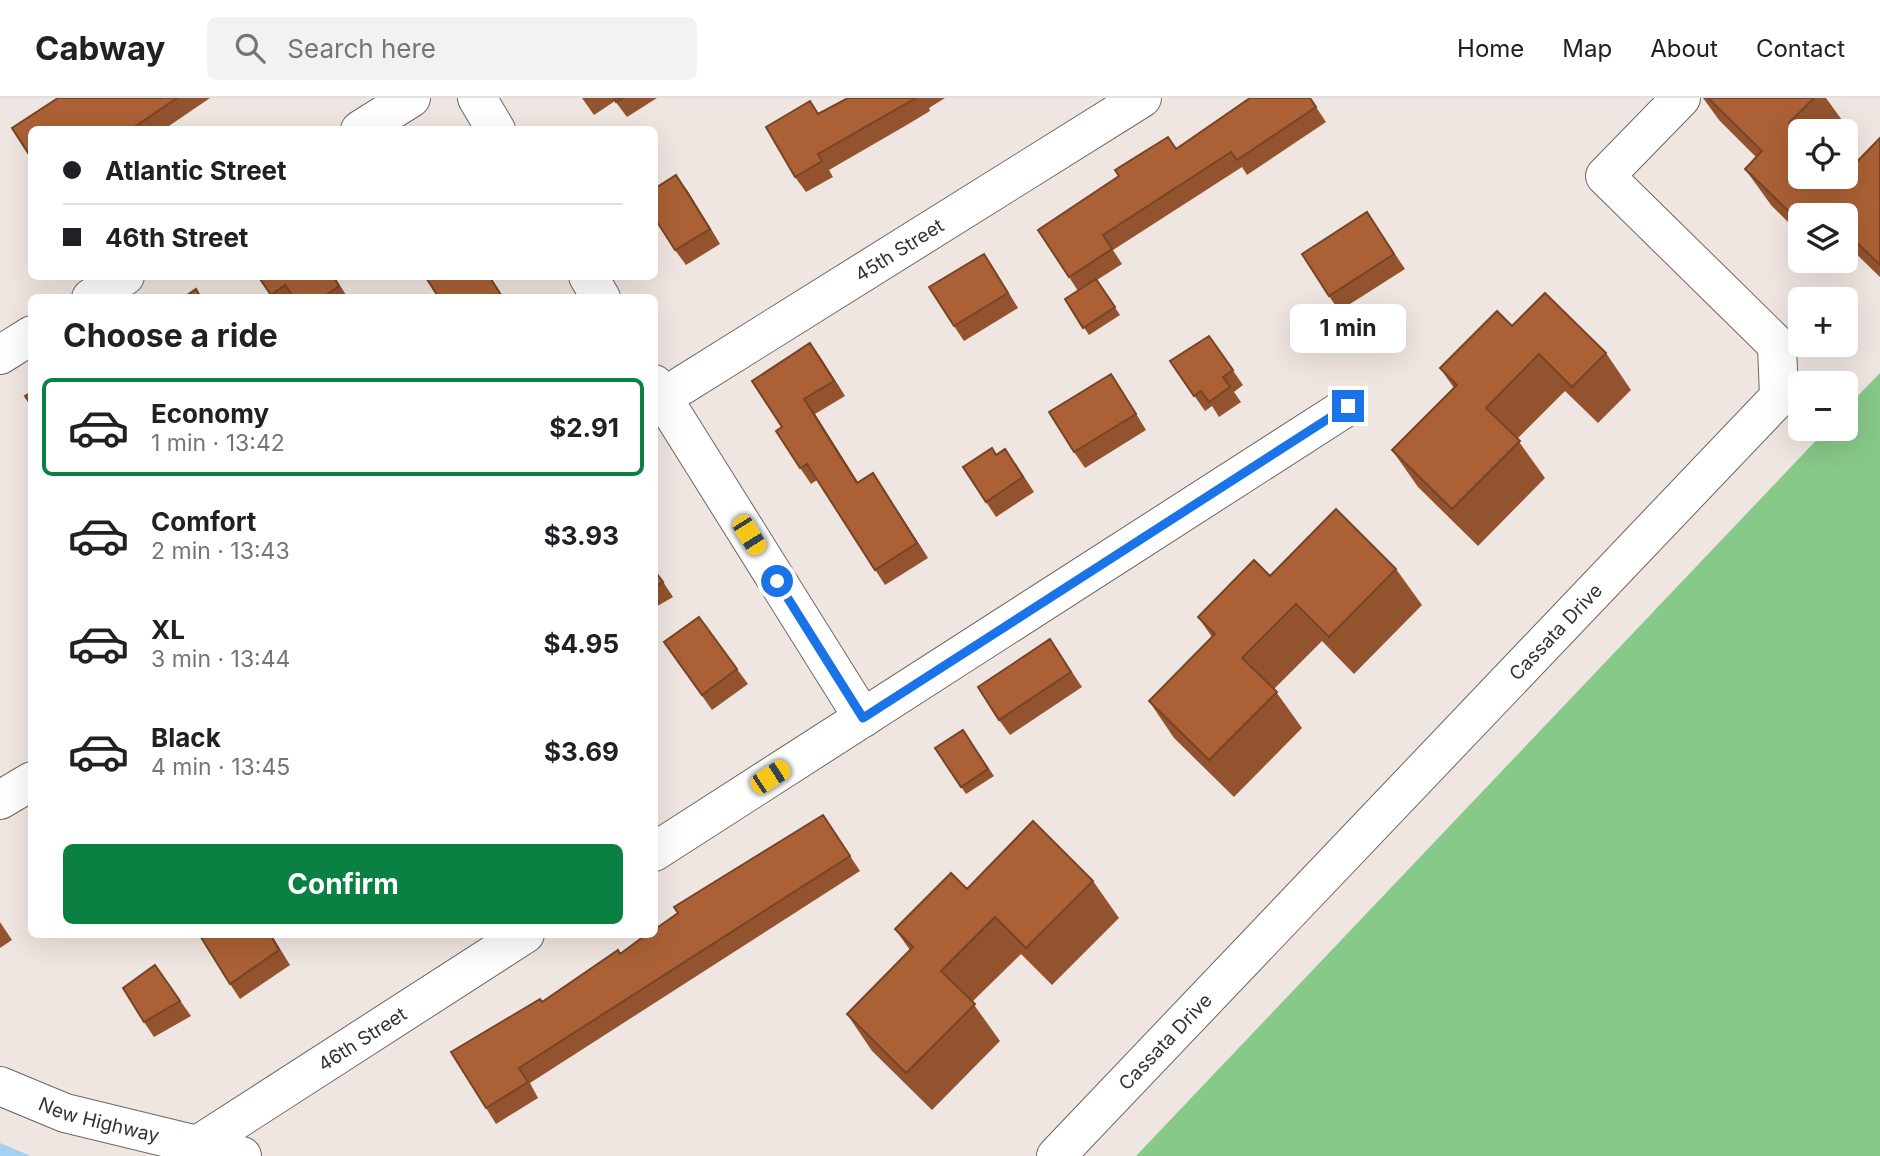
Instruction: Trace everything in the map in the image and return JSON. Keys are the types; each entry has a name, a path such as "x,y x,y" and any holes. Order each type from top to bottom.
{"street":[{"path":"366,126 411,98"},
{"path":"477,98 494,126"},
{"name":"45th Street","path":"658,394 1142,98"},
{"name":"Cassata Drive","path":"1056,1156 1779,397 1777,345 1605,176 1681,98"},
{"path":"97,294 119,280"},
{"path":"0,355 28,338"},
{"path":"658,397 863,718"},
{"path":"658,849 1348,406"},
{"path":"0,800 28,783"},
{"name":"46th Street","path":"198,1144 519,938"},
{"name":"New Highway","path":"0,1086 65,1113 242,1156"}],"green space":[{"path":"1880,373 1880,1156 1136,1156 1816,441 1858,441 1858,396"}],"water":[{"path":"0,1143 31,1156 0,1156"}],"building":[{"path":"58,98 177,98 136,126 28,126 28,153 12,128"},
{"path":"848,98 916,98 818,154 822,161 795,177 766,127 810,101 818,114"},
{"path":"1250,98 1310,98 1316,107 1237,160 1231,152 1103,235 1112,249 1069,277 1038,230 1119,176 1115,170 1168,137 1176,149"},
{"path":"1708,98 1814,98 1793,119 1788,119 1788,189 1858,189 1858,161 1880,138 1880,265 1858,244 1858,203 1788,203 1788,210 1745,169 1762,151"},
{"path":"676,175 710,229 675,250 658,223 658,186"},
{"path":"1367,212 1394,254 1329,296 1302,254"},
{"path":"984,254 1008,293 954,326 929,287"},
{"path":"1096,279 1115,307 1083,328 1065,299"},
{"path":"261,280 335,280 339,286 328,294 291,294 285,285 270,294"},
{"path":"428,280 492,280 500,294 436,294"},
{"path":"1545,293 1606,353 1572,387 1539,354 1486,408 1520,441 1452,509 1392,450 1457,385 1440,368 1497,311 1512,326"},
{"path":"1209,336 1233,370 1223,377 1230,387 1209,402 1201,391 1194,396 1170,361"},
{"path":"810,343 834,381 804,399 857,483 873,473 917,543 875,570 807,464 800,468 776,431 782,427 752,381"},
{"path":"1111,374 1136,414 1074,452 1049,412"},
{"path":"992,448 996,455 1005,449 1023,477 986,502 963,467"},
{"path":"1336,509 1396,569 1329,637 1296,604 1242,658 1277,692 1209,760 1149,701 1215,634 1198,617 1254,560 1270,576"},
{"path":"699,617 737,669 702,695 664,642"},
{"path":"1050,639 1071,672 999,720 978,687"},
{"path":"963,730 988,769 961,787 935,748"},
{"path":"823,815 850,856 519,1068 528,1082 486,1108 451,1052 540,999 542,1002 618,950 620,954 642,938 658,938 658,927 678,913 674,907"},
{"path":"1033,821 1093,881 1026,948 995,917 941,971 975,1004 906,1073 847,1014 913,947 895,929 951,873 967,889"},
{"path":"201,938 272,938 279,950 230,984"},
{"path":"155,965 180,1001 144,1022 123,988"}],"route":[{"path":"777,581 863,718 1348,406"}]}
